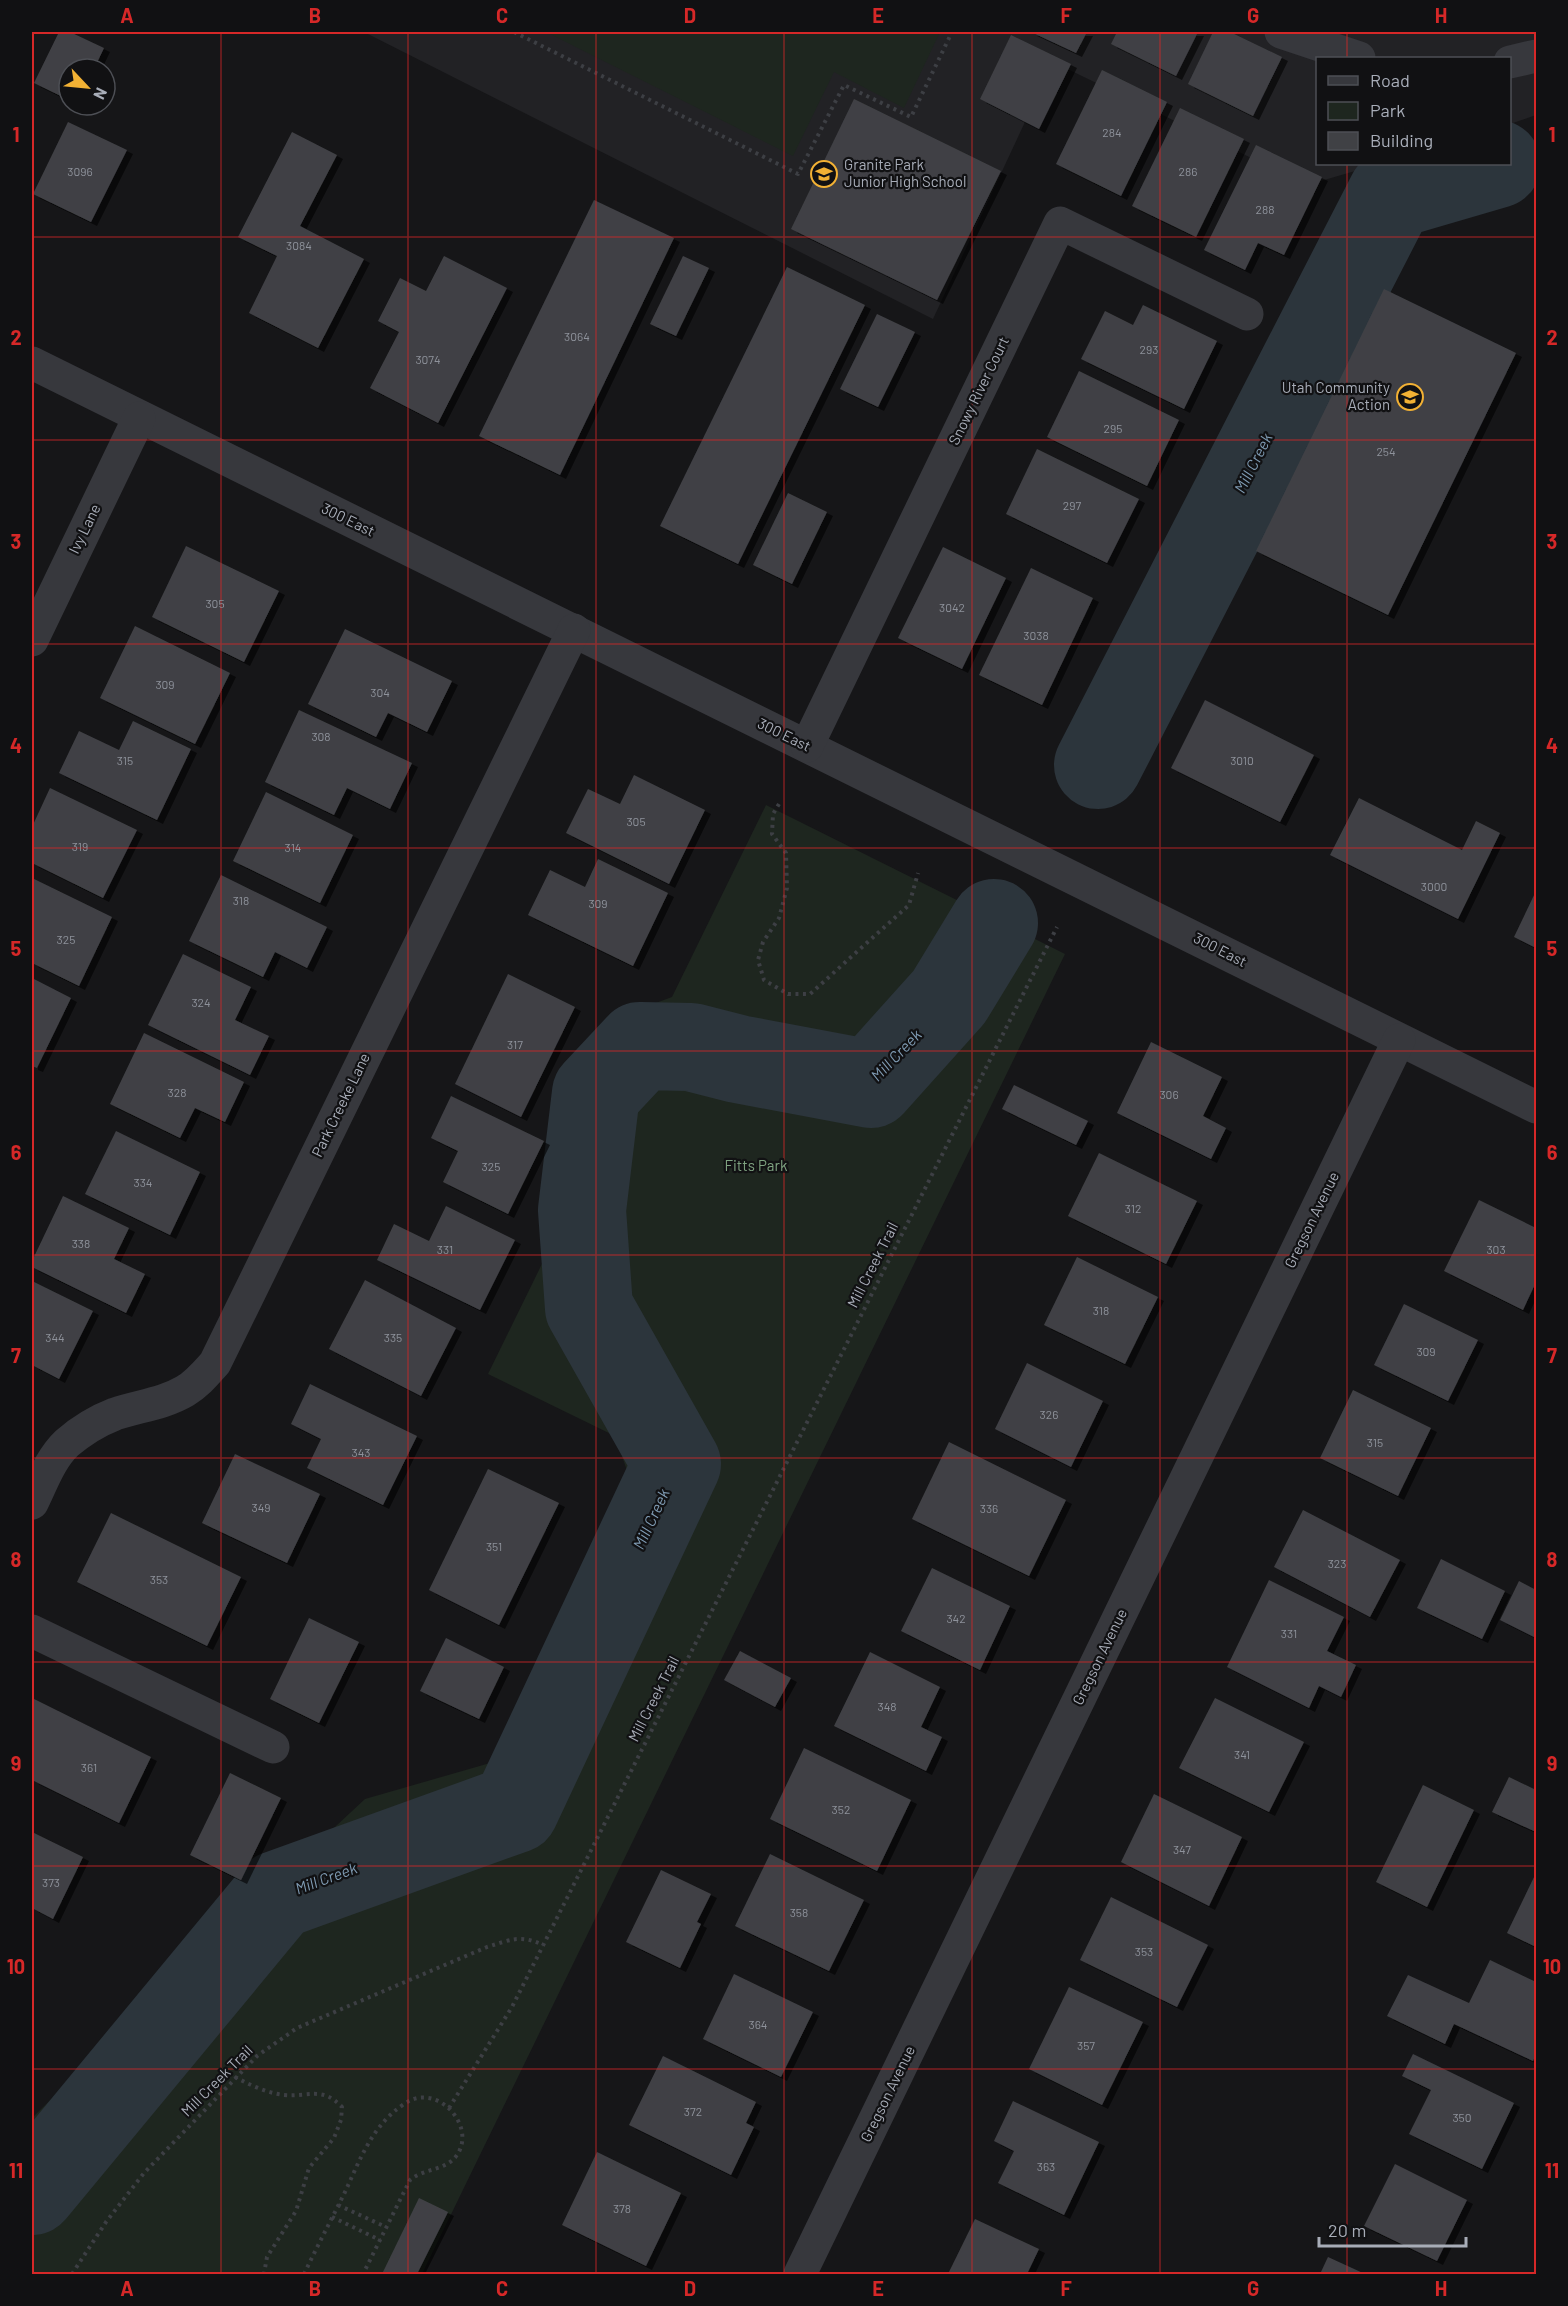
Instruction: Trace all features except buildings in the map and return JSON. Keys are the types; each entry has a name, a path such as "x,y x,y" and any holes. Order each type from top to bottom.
{"street":[{"path":"1281,32 1356,57"},
{"path":"1511,62 1536,56"},
{"name":"Snowy River Court","path":"807,746 1060,223 1247,314"},
{"name":"300 East","path":"32,363 139,418 574,630 1536,1107"},
{"name":"Ivy Lane","path":"32,640 139,418"},
{"name":"Park Creeke Lane","path":"32,1503 50,1465 66,1445 85,1429 114,1415 162,1401 185,1391 201,1379 215,1363 574,630"},
{"name":"Gregson Avenue","path":"800,2274 1399,1040"},
{"path":"32,1631 273,1747"}],"path":[{"path":"514,32 798,174 844,86 911,117 952,32"},
{"path":"779,804 773,814 772,834 786,853 788,888 779,918 763,942 758,960 764,980 788,994 810,994 909,905 918,873"},
{"name":"Mill Creek Trail","path":"75,2273 106,2222 144,2172 257,2056 297,2028 487,1947 522,1938 528,1938 543,1945 1058,927"},
{"path":"449,2108 512,2007 543,1945"},
{"path":"235,2078 260,2089 285,2095 323,2093 334,2098 342,2107 334,2138 309,2168 296,2211 267,2257 264,2274"},
{"path":"304,2274 370,2139 394,2112 412,2099 433,2100 449,2108 457,2116 462,2142 459,2152 442,2167 423,2171 410,2180 363,2274"},
{"path":"338,2205 386,2228"},
{"path":"332,2217 380,2240"}],"shaded area":[{"name":"Granite Park Junior High School","path":"364,32 1536,32 1536,115 1511,124 1511,57 1316,57 1316,165 1376,165 1307,185 1053,62 933,319"}],"green space":[{"path":"546,32 940,32 904,108 834,72 793,156"},
{"name":"Fitts Park","path":"766,805 1065,954 422,2274 32,2274 32,2118 197,1956 226,1896 250,1906 365,1799 497,1761 632,1485 615,1436 488,1374 562,1223 582,1059 623,1015 672,997"}],"waterway":[{"name":"Mill Creek","path":"1098,765 1391,195 1494,165"},
{"name":"Mill Creek","path":"32,2191 277,1895 515,1809 677,1464 589,1308 582,1210 596,1093 640,1046 691,1047 738,1059 871,1084 949,997 994,923"}],"place":[{"name":"Granite Park Junior High School","path":"824,174"},
{"name":"Utah Community Action","path":"1410,397"}]}
